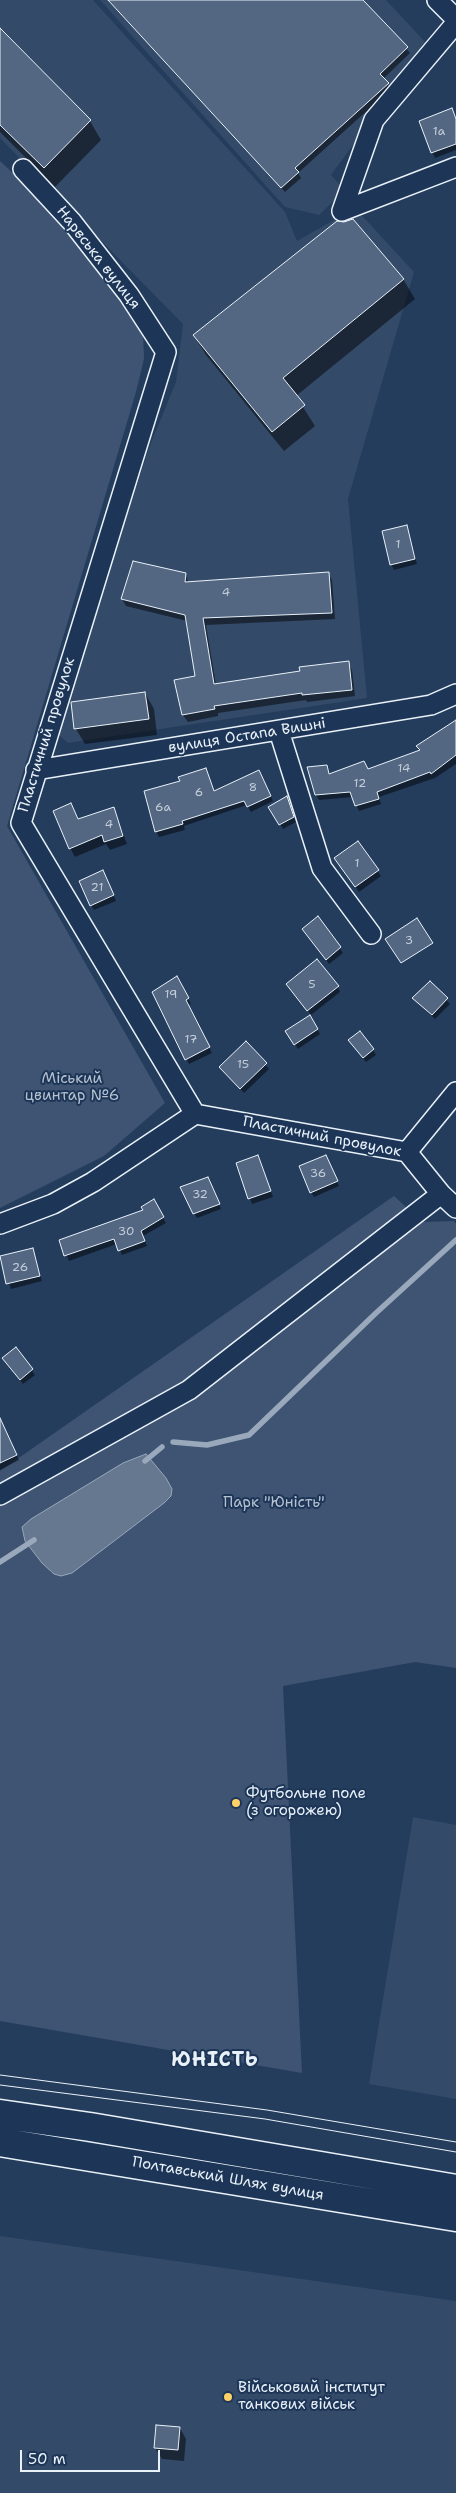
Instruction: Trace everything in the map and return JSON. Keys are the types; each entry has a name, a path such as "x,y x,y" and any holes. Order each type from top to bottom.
{"main road":[{"name":"Полтавський Шлях вулиця","path":"0,2114 90,2127 456,2189"},
{"name":"Полтавський Шлях вулиця","path":"0,2142 456,2217"}],"street":[{"path":"437,0 456,21 374,120 342,211 456,167"},
{"name":"Нарвська вулиця","path":"23,169 72,222 118,280 166,352"},
{"name":"Пластичний провулок","path":"166,352 21,823 195,1114 407,1152 441,1194 456,1208"},
{"name":"вулиця Остапа Вишні","path":"36,770 432,705 456,694"},
{"path":"279,731 322,868 371,934"},
{"path":"407,1152 456,1092"},
{"path":"0,1224 54,1204 93,1182 195,1114"},
{"path":"0,1495 189,1390 441,1194"}],"shaded area":[{"path":"0,0 93,0 285,212 297,241 355,208 414,272 348,499 367,698 68,743 55,732 149,448 176,382 183,324 0,138"},
{"path":"100,0 386,0 427,44 331,175 345,190 319,215 285,207"},
{"path":"146,1454 166,1478 172,1489 171,1496 72,1573 61,1576 54,1574 42,1563 25,1541 22,1527 31,1519 123,1463"},
{"path":"413,1817 456,1825 456,2099 369,2084"},
{"name":"Військовий інститут танкових військ","path":"0,2236 456,2301 456,2493 0,2493"}],"green space":[{"name":"Міський цвинтар №6","path":"0,161 40,199 122,300 143,333 144,359 136,392 7,826 165,1103 104,1156 0,1208"},
{"name":"Парк \"Юність\"","path":"394,1196 422,1222 454,1221 456,1224 456,1668 415,1662 283,1686 302,2073 0,2021 0,1471"}],"building":[{"path":"108,0 363,0 408,47 380,74 389,83 295,168 299,172 281,188"},
{"path":"0,28 91,120 44,168 0,125"},
{"path":"452,108 456,119 456,144 431,153 419,121"},
{"path":"353,219 404,279 283,378 305,405 272,432 193,335 337,221 344,222"},
{"path":"407,525 415,559 390,565 382,531"},
{"path":"133,561 186,573 185,582 329,572 332,613 203,618 214,684 300,671 299,667 349,661 352,690 302,695 302,693 214,706 215,709 182,715 174,680 195,676 185,615 121,599"},
{"path":"145,692 149,719 74,729 71,702"},
{"path":"456,720 456,755 431,774 430,772 377,792 379,799 355,806 350,792 315,795 307,767 327,765 329,774 364,761 368,769 420,750 416,746"},
{"path":"206,768 214,791 259,770 271,796 247,807 244,801 182,821 183,824 155,832 144,791 180,781 178,777"},
{"path":"287,796 294,817 279,825 268,807"},
{"path":"71,803 78,819 114,807 123,836 104,842 102,835 69,849 53,811"},
{"path":"358,841 379,870 355,887 334,858"},
{"path":"103,870 114,895 90,906 79,881"},
{"path":"318,916 341,947 326,960 302,929"},
{"path":"417,918 433,943 401,963 385,939"},
{"path":"317,959 339,986 307,1011 286,984"},
{"path":"177,976 189,998 186,1000 210,1047 185,1060 152,992"},
{"path":"430,981 448,998 432,1015 412,998"},
{"path":"310,1015 318,1029 294,1045 285,1031"},
{"path":"360,1031 374,1049 363,1058 348,1040"},
{"path":"246,1041 267,1063 240,1089 219,1067"},
{"path":"258,1155 271,1191 248,1199 236,1163"},
{"path":"326,1155 338,1181 310,1193 299,1166"},
{"path":"208,1177 220,1204 193,1214 180,1187"},
{"path":"154,1199 164,1217 141,1231 145,1241 118,1251 114,1239 64,1256 59,1240 143,1210 141,1207"},
{"path":"33,1248 40,1276 6,1284 0,1256"},
{"path":"16,1347 33,1369 20,1380 2,1358"},
{"path":"0,1418 17,1455 0,1463"},
{"path":"156,2425 180,2427 178,2450 154,2448"}],"waterway":[{"path":"173,1442 207,1445 249,1435 376,1313 456,1240"},
{"path":"145,1461 162,1447"},
{"path":"0,1562 34,1540"}],"tram line":[{"path":"0,2075 267,2110 456,2142"},
{"path":"0,2085 265,2119 456,2152"}],"place":[{"name":"Футбольне поле (з огорожею)","path":"236,1803"},
{"name":"Військовий інститут танкових військ","path":"228,2397"}],"district":[{"name":"ЮНІСТЬ","path":"215,2061"}]}
